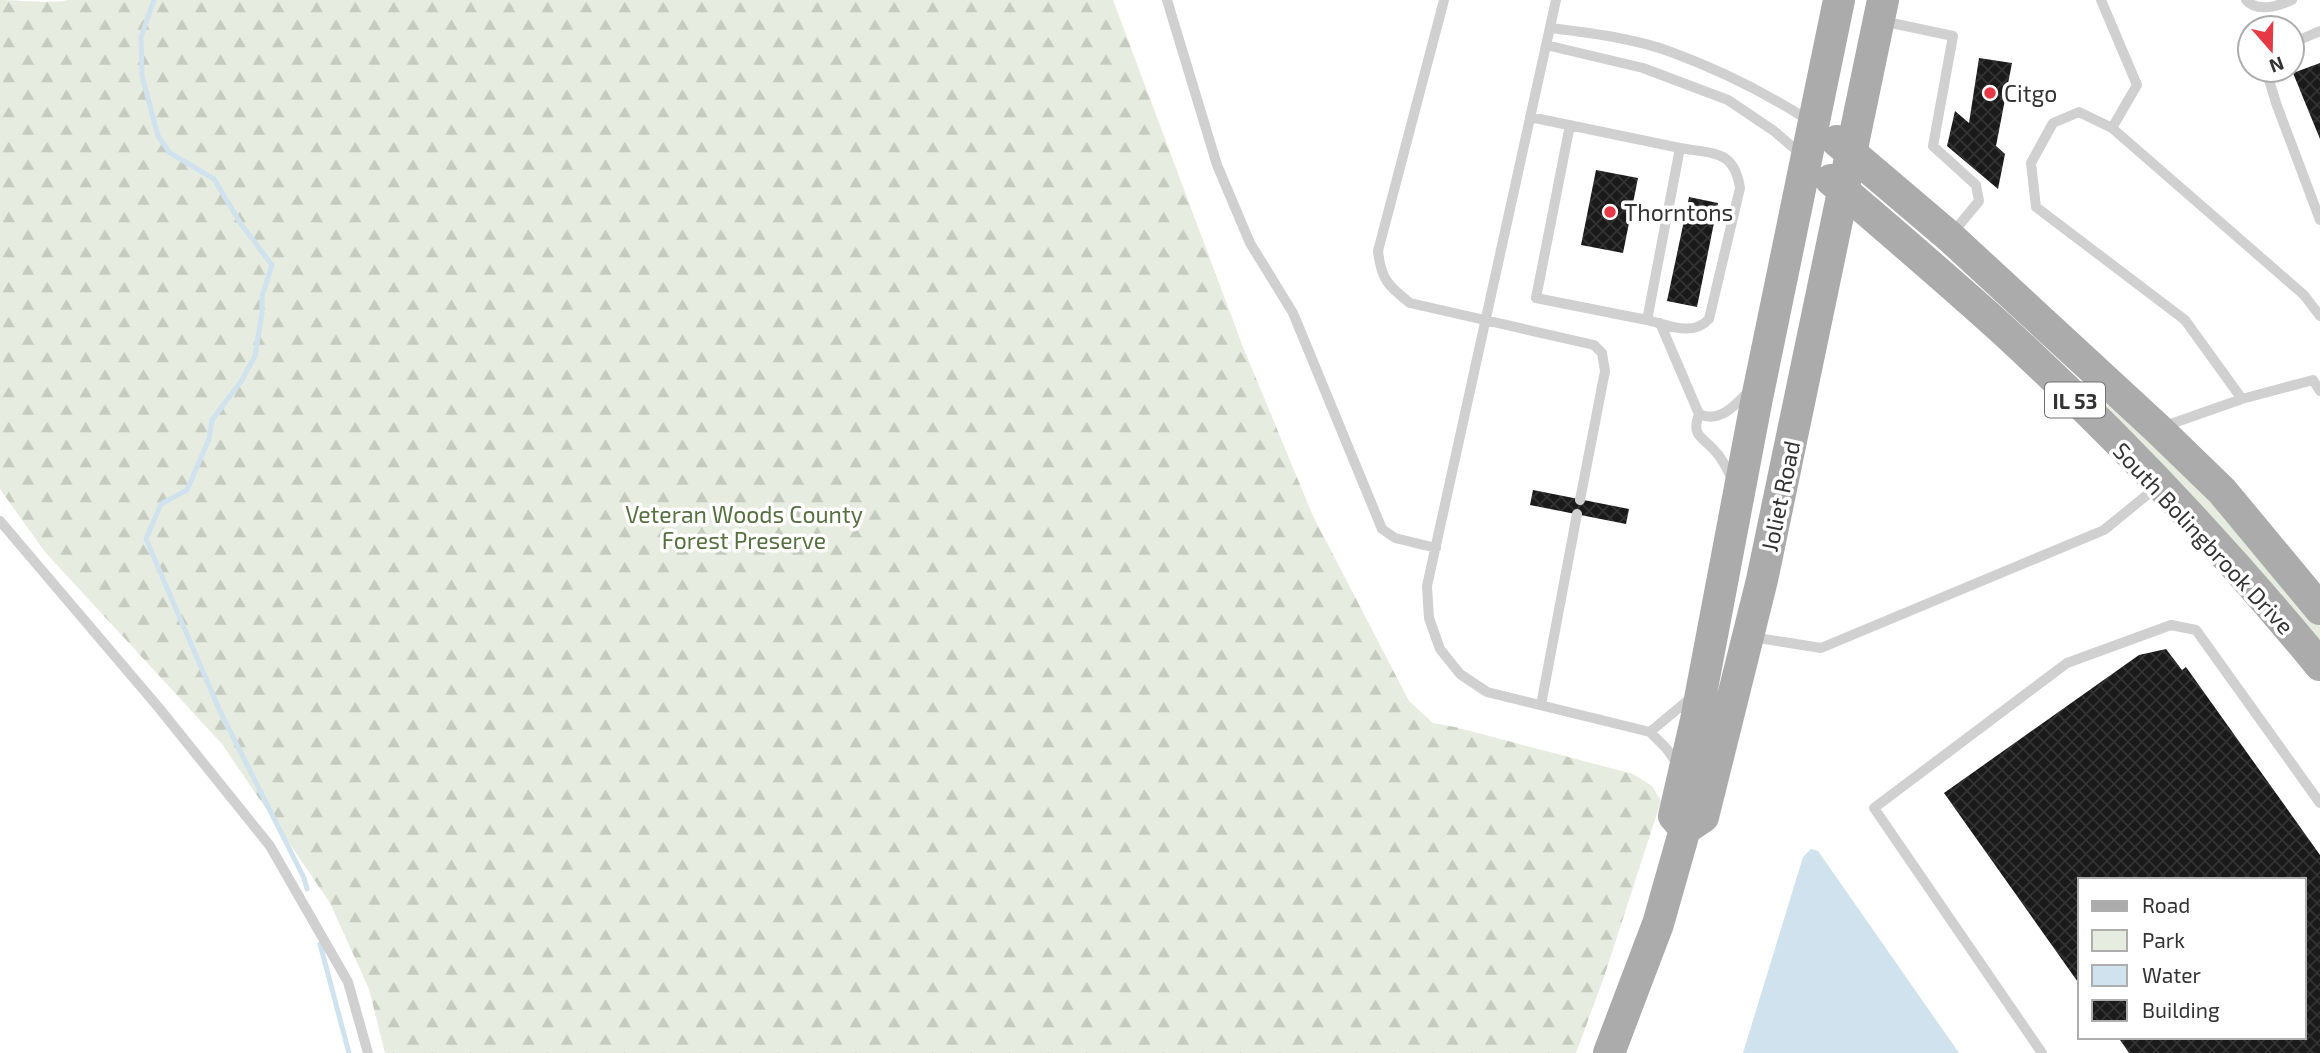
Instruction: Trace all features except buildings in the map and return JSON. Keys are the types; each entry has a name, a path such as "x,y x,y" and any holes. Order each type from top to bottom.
{"main road":[{"name":"Joliet Road","path":"1685,829 1674,816 1702,689 1761,380 1839,0"},
{"name":"Joliet Road","path":"1609,1053 1657,924 1685,829 1703,817 1750,637 1880,10"},
{"name":"South Bolingbrook Drive","path":"1813,124 1851,152 1950,237 2158,429 2222,491 2320,609"},
{"name":"South Bolingbrook Drive","path":"1806,159 1902,239 2004,331 2159,485 2320,665"}],"lane":[{"path":"1167,0 1217,165 1251,243 1293,313 1382,529 1395,538 1436,548"},
{"path":"1444,0 1378,251 1380,271 1390,288 1410,303 1594,345 1602,354 1605,371 1580,500"},
{"path":"1556,0 1427,586 1429,618 1440,649 1460,674 1487,692 1650,732 1666,748 1683,773"},
{"path":"2101,0 2137,85 2112,128"},
{"path":"2246,0 2250,5 2274,8 2292,0"},
{"path":"1880,10 1953,36 1933,146 1976,184 1979,201 1950,237"},
{"path":"1550,28 1598,34 1670,52 1779,102 1813,124"},
{"path":"1546,45 1643,68 1728,100 1774,131 1806,159"},
{"path":"2270,84 2320,220"},
{"path":"2242,399 2185,320 2036,207 2031,163 2053,123 2079,112 2112,128 2304,295 2320,316"},
{"path":"1530,117 1570,125 1680,148 1726,157 1735,167 1740,188 1709,319 1702,327 1692,330 1536,298 1570,125"},
{"path":"1647,320 1680,148"},
{"path":"1660,323 1699,414 1707,418 1726,413 1761,380"},
{"path":"2158,429 2242,399 2313,380 2320,368"},
{"path":"2313,380 2320,391"},
{"path":"1699,414 1695,426 1698,434 1716,452 1739,495"},
{"path":"1750,637 1821,648 2104,530 2159,485"},
{"path":"1541,705 1577,514"},
{"path":"0,522 159,708 270,846 348,982 368,1053"},
{"path":"2042,1053 1874,808 2067,663 2171,625 2196,629 2320,803"},
{"path":"1650,732 1702,689"}],"green space":[{"name":"Veteran Woods County Forest Preserve","path":"0,0 1113,0 1243,347 1313,516 1409,701 1433,723 1633,774 1652,786 1661,801 1604,977 1576,1053 385,1053 369,989 330,903 222,744 45,552 0,489"},
{"path":"2037,344 2219,501 2320,626 2320,648"}],"water":[{"path":"1811,849 1818,851 1959,1053 1743,1053 1803,857"}],"waterway":[{"path":"154,0 141,37 142,76 158,136 170,153 214,179 241,224 272,265 262,296 255,356 242,380 212,420 209,439 187,490 161,504 146,539 219,709 304,878 307,889"},
{"path":"320,944 349,1053"}],"place":[{"name":"Citgo","path":"1990,93"},
{"name":"Thorntons","path":"1610,212"}]}
